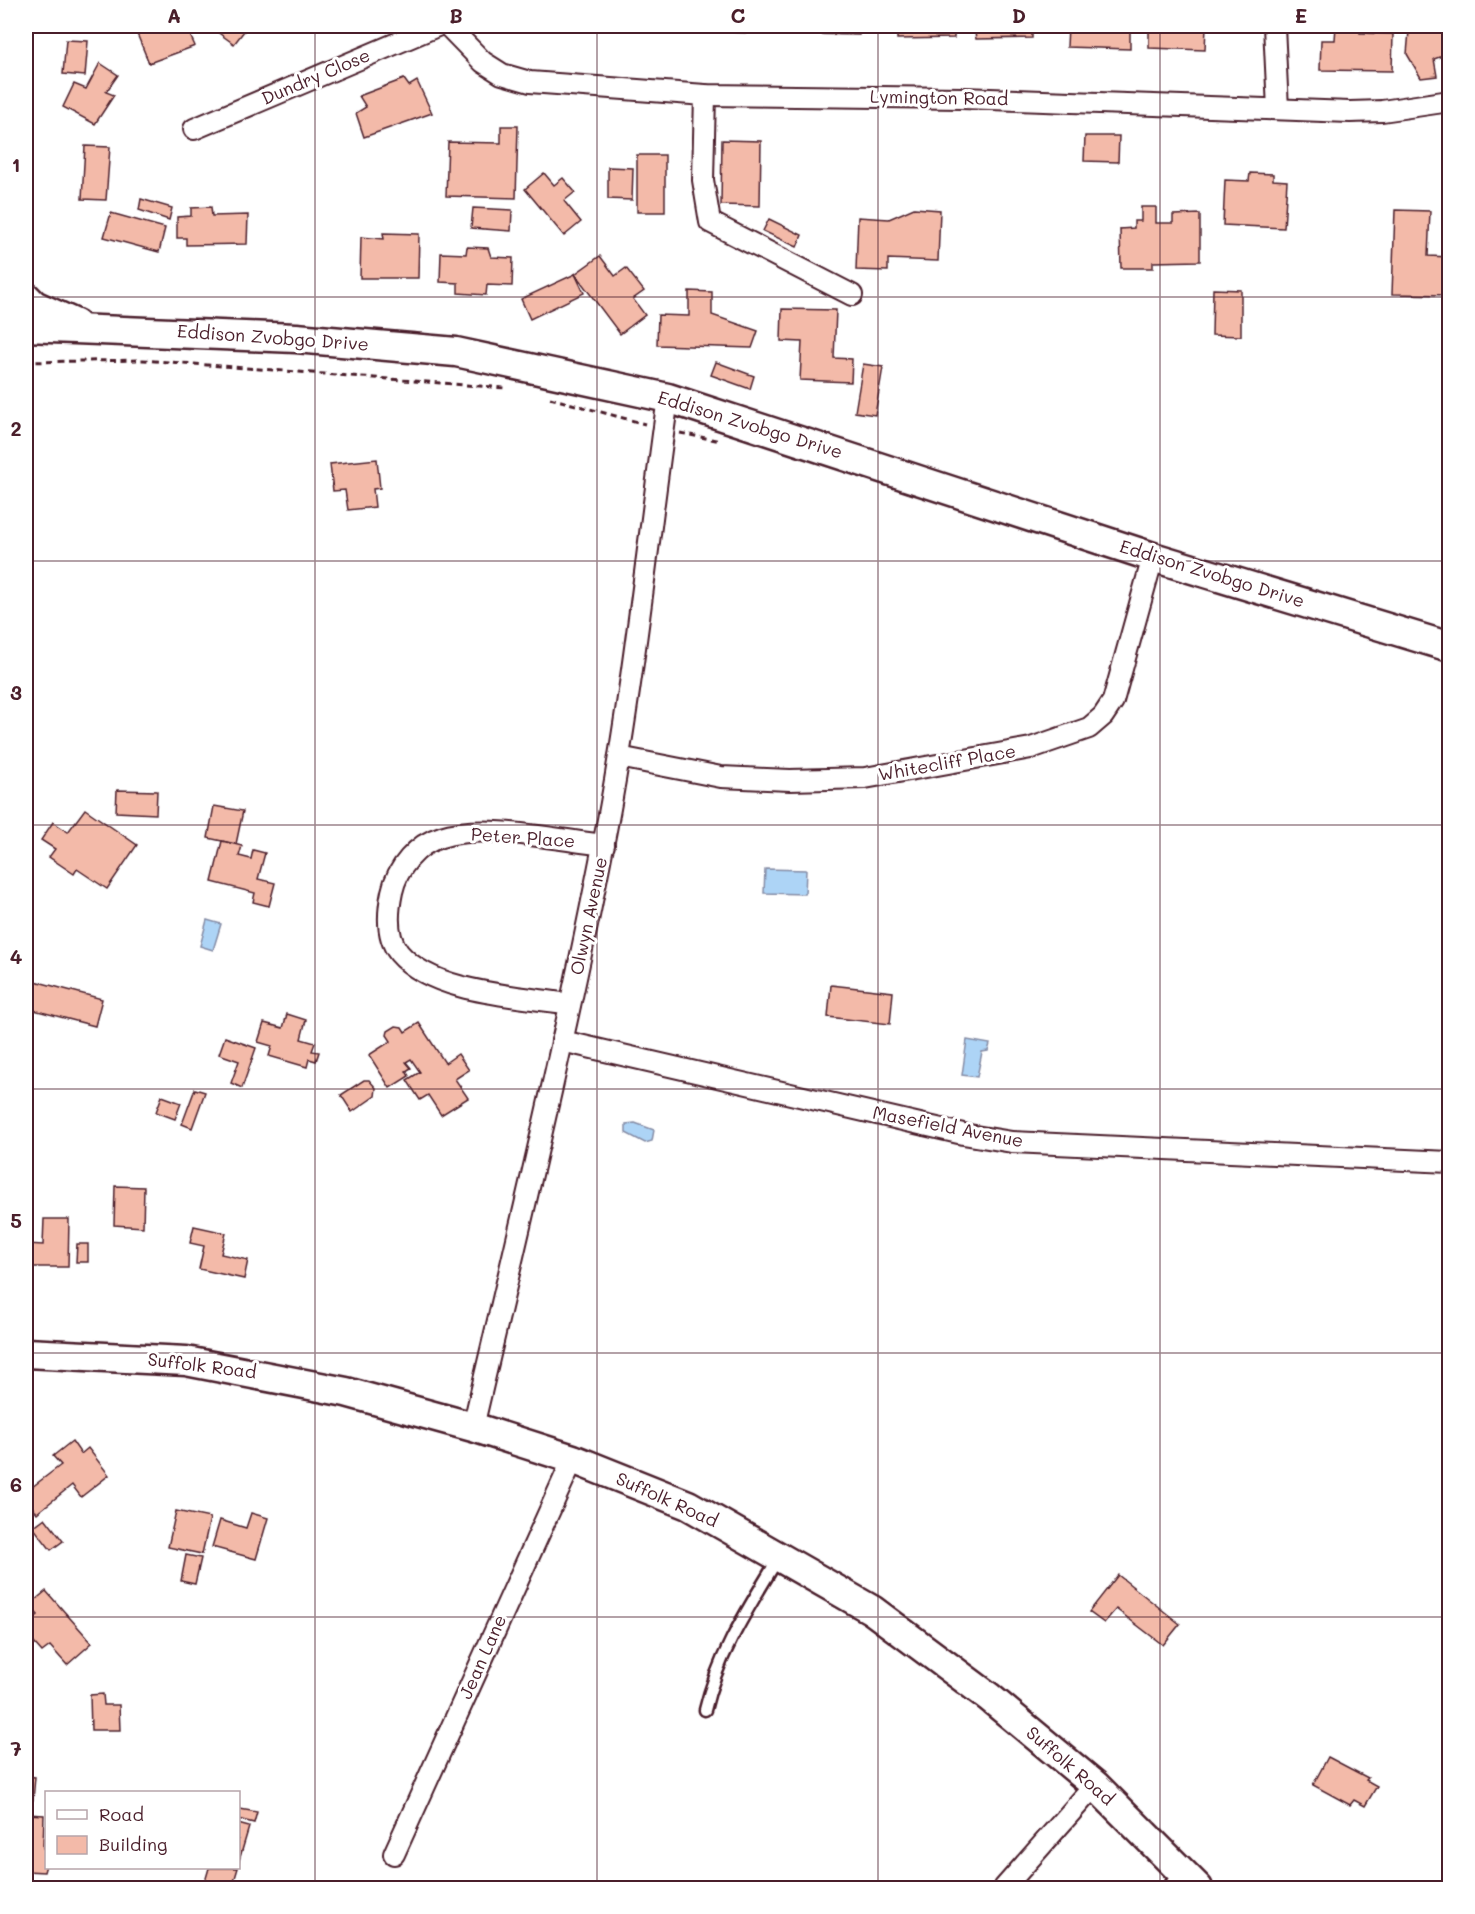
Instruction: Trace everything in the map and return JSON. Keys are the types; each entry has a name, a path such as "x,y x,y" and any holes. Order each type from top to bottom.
{"street":[{"name":"Dundry Close","path":"194,129 437,26"},
{"name":"Lymington Road","path":"448,26 463,44 502,74 530,82 705,95 962,98 1278,109 1382,111 1449,101"},
{"path":"1274,26 1278,109"},
{"path":"705,95 703,180 710,222 852,295"},
{"path":"26,297 34,305 86,328"},
{"name":"Eddison Zvobgo Drive","path":"26,327 296,338 456,352 668,398 1154,557 1449,647"},
{"name":"Olwyn Avenue","path":"473,1427 562,1041 603,845 619,757 668,398"},
{"name":"Whitecliff Place","path":"619,757 721,777 790,780 865,778 1031,748 1089,729 1103,716 1113,701 1154,557"},
{"name":"Peter Place","path":"570,1004 479,990 428,976 399,953 393,942 389,904 393,883 416,850 440,837 478,831 603,845"},
{"name":"Masefield Avenue","path":"562,1041 963,1134 1012,1142 1449,1162"},
{"name":"Suffolk Road","path":"26,1353 186,1361 248,1371 346,1392 473,1427 573,1459 688,1505 872,1610 989,1697 1095,1785 1182,1882"},
{"name":"Jean Lane","path":"394,1854 573,1459"},
{"path":"1004,1888 1095,1785"}],"lane":[{"path":"705,1710 712,1678 779,1557"}],"path":[{"path":"26,362 143,360 515,389"},
{"path":"546,397 663,430"}],"water":[{"path":"765,869 806,870 805,894 764,893"},
{"path":"207,920 221,924 213,950 200,946"},
{"path":"967,1040 990,1044 988,1051 982,1052 977,1077 962,1075"},
{"path":"635,1123 654,1130 652,1141 645,1143 626,1133 626,1124"}],"building":[{"path":"143,26 159,26 161,30 169,26 186,26 195,46 149,63 135,29"},
{"path":"209,26 248,26 234,44"},
{"path":"629,26 693,26 693,28 629,28"},
{"path":"726,26 785,26 785,34 725,32"},
{"path":"806,26 860,26 859,35 806,34"},
{"path":"897,26 954,26 954,38 897,39"},
{"path":"974,26 1032,26 1032,38 976,39"},
{"path":"1068,26 1130,26 1130,49 1067,47"},
{"path":"1149,26 1206,26 1205,50 1149,48"},
{"path":"1336,26 1360,26 1360,33 1393,34 1392,71 1320,70 1321,40 1335,40"},
{"path":"1423,26 1450,26 1450,44 1444,47 1445,55 1434,59 1437,76 1421,78 1407,54 1409,31 1423,29"},
{"path":"66,40 88,41 85,76 63,74"},
{"path":"100,63 118,75 106,92 114,95 95,124 63,107 74,84 86,89"},
{"path":"404,79 409,86 417,81 432,113 364,137 356,113 366,107 359,96"},
{"path":"501,126 518,126 516,198 446,196 448,142 501,143"},
{"path":"1085,136 1119,136 1118,162 1084,161"},
{"path":"722,140 761,141 760,206 721,205"},
{"path":"85,146 110,147 106,200 82,199"},
{"path":"637,155 665,155 665,212 637,212"},
{"path":"608,167 633,168 632,200 608,199"},
{"path":"544,173 554,185 563,178 575,192 564,201 581,222 564,236 525,189"},
{"path":"1250,173 1273,174 1273,180 1287,181 1284,228 1223,225 1225,180 1249,181"},
{"path":"141,199 172,208 169,220 139,210"},
{"path":"211,207 212,216 248,215 247,244 186,245 186,238 177,238 177,217 191,216 191,208"},
{"path":"1141,207 1156,207 1156,223 1173,223 1173,215 1200,214 1200,261 1153,262 1153,268 1121,268 1120,229 1134,228 1134,221 1141,221"},
{"path":"473,208 512,210 511,231 471,228"},
{"path":"914,208 940,210 938,261 888,259 888,271 856,270 858,217 889,219"},
{"path":"1395,210 1430,211 1428,256 1450,257 1450,295 1392,294"},
{"path":"111,213 165,228 159,252 104,237"},
{"path":"769,219 802,235 797,247 763,231"},
{"path":"383,233 419,234 418,278 360,278 361,237 384,239"},
{"path":"467,247 488,248 491,257 513,258 512,286 487,285 486,295 458,293 458,283 440,282 441,253 466,254"},
{"path":"600,256 615,276 626,268 644,291 633,299 645,315 620,334 575,274"},
{"path":"575,274 584,293 530,319 521,299"},
{"path":"1213,289 1241,290 1241,336 1212,335"},
{"path":"689,291 712,292 712,315 758,331 752,348 657,345 658,315 689,316"},
{"path":"782,309 836,310 834,358 852,359 851,382 800,380 802,342 781,341"},
{"path":"716,362 754,376 750,389 711,375"},
{"path":"863,364 883,367 875,415 855,412"},
{"path":"377,459 380,488 373,489 375,507 348,510 345,490 333,491 330,464"},
{"path":"117,790 157,791 156,814 116,812"},
{"path":"214,806 243,811 236,844 208,838"},
{"path":"85,809 137,845 107,889 77,869 74,874 49,857 55,849 41,840 53,822 68,832"},
{"path":"222,841 242,846 239,856 251,859 253,850 265,853 258,879 275,883 269,906 253,902 255,893 212,882"},
{"path":"27,979 102,999 95,1026 26,1008"},
{"path":"831,985 893,992 890,1024 828,1017"},
{"path":"287,1014 306,1020 301,1039 315,1043 312,1051 319,1052 316,1061 309,1059 307,1067 269,1056 272,1046 258,1042 264,1023 283,1028"},
{"path":"419,1023 445,1063 458,1054 469,1070 455,1079 468,1098 441,1115 428,1095 420,1100 407,1080 420,1072 411,1059 406,1062 411,1068 406,1071 409,1076 390,1088 369,1055 391,1041 387,1035 388,1031 396,1026 402,1027 405,1032"},
{"path":"225,1037 256,1048 242,1088 231,1083 239,1061 219,1054"},
{"path":"364,1080 369,1080 376,1088 375,1096 352,1112 341,1095"},
{"path":"195,1089 205,1092 192,1128 182,1124"},
{"path":"162,1096 181,1103 175,1119 156,1112"},
{"path":"115,1186 144,1187 143,1227 114,1225"},
{"path":"44,1219 69,1219 68,1267 26,1267 27,1244 43,1245"},
{"path":"194,1226 226,1233 221,1254 248,1260 244,1279 199,1269 204,1246 190,1243"},
{"path":"77,1244 88,1244 88,1262 76,1262"},
{"path":"72,1441 81,1454 88,1448 109,1475 81,1497 72,1485 37,1513 26,1499 26,1479 32,1487 61,1465 53,1456"},
{"path":"176,1511 210,1518 202,1554 168,1547"},
{"path":"251,1513 268,1518 256,1559 212,1547 220,1520 246,1528"},
{"path":"45,1518 63,1541 51,1550 33,1527"},
{"path":"186,1555 201,1558 195,1584 181,1581"},
{"path":"1118,1575 1180,1624 1163,1645 1116,1609 1104,1623 1089,1612"},
{"path":"46,1591 92,1643 67,1665 50,1646 42,1652 26,1634 26,1626 38,1615 29,1605"},
{"path":"103,1694 104,1705 119,1705 120,1730 91,1730 90,1695"},
{"path":"1328,1757 1368,1778 1366,1780 1377,1786 1365,1806 1354,1800 1350,1805 1313,1785"},
{"path":"26,1776 35,1777 33,1800 26,1799"},
{"path":"240,1809 257,1812 254,1823 240,1820"},
{"path":"26,1814 44,1815 44,1872 26,1871"},
{"path":"240,1825 249,1827 240,1857"},
{"path":"209,1869 238,1869 232,1888 204,1885"}]}
